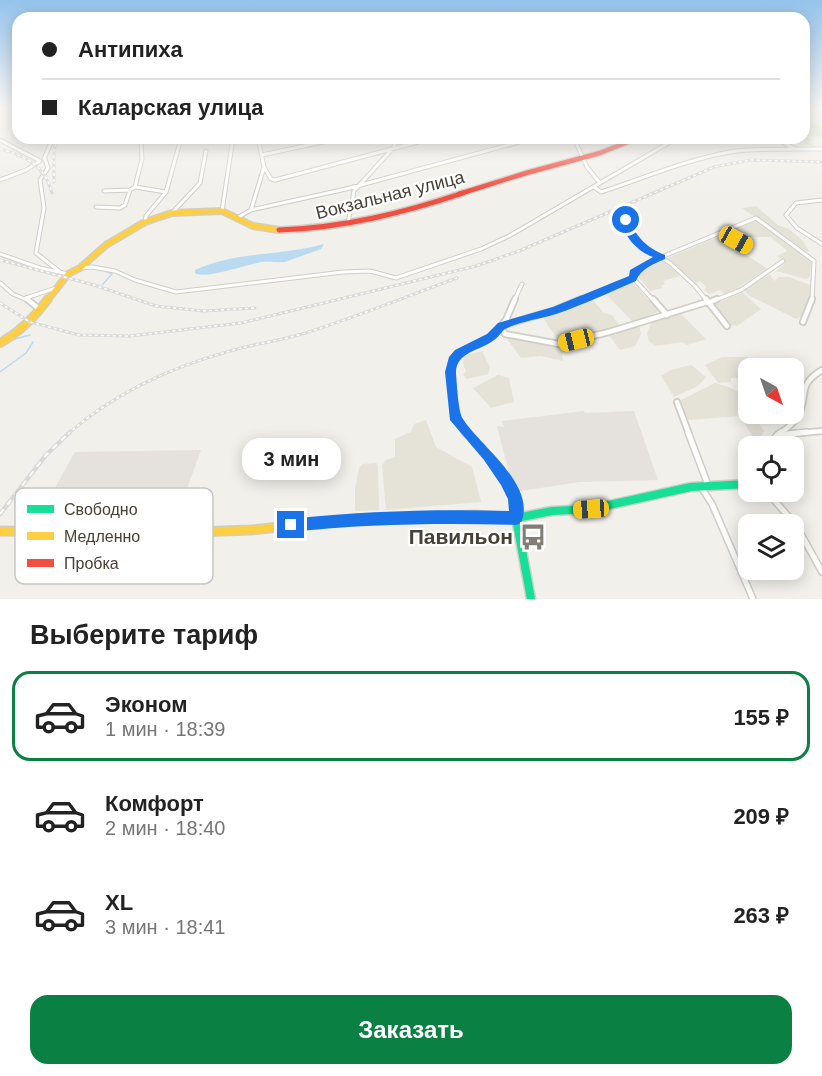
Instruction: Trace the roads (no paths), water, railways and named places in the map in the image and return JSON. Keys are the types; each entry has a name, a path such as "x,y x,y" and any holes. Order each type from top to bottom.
{"street":[{"path":"0,140 40,161"},
{"path":"33,266 44,219 45,203 40,180 48,168 45,159 51,144"},
{"path":"135,187 142,159 141,144"},
{"path":"145,222 146,216 166,192 179,144"},
{"path":"222,211 232,144"},
{"path":"260,144 264,167 271,179 275,180 412,144"},
{"path":"262,154 311,144"},
{"path":"348,223 352,194 391,150 393,144"},
{"path":"237,218 251,210 359,186 512,144"},
{"path":"577,144 584,156 584,165"},
{"name":"Вокзальная улица","path":"68,274 80,268 106,245 145,222 172,213 222,211 253,226 280,230 310,230 450,198 572,159 603,152 617,144"},
{"path":"80,268 92,267 115,271 135,280 176,292 343,272 370,271 396,278 481,249 509,236 667,144"},
{"path":"785,144 795,149"},
{"path":"594,187 601,192 664,172 676,165 732,151 822,149"},
{"path":"172,213 200,183 206,151"},
{"path":"0,180 26,170 45,159"},
{"path":"572,159 584,165 600,183"},
{"path":"251,210 264,167"},
{"path":"104,191 130,190 135,187 166,192"},
{"path":"96,207 122,207 125,205 130,190"},
{"path":"822,200 801,201 787,210 786,215 790,222 822,244"},
{"path":"633,278 634,273 645,264 756,218 814,261 813,299 810,312 803,322"},
{"path":"626,220 629,231 636,242 649,252 662,257 695,286 728,326"},
{"path":"722,232 749,247"},
{"path":"36,253 60,272"},
{"path":"0,254 33,266 68,274 16,334 0,343"},
{"path":"501,326 505,334 559,345 667,315 741,290 783,261"},
{"path":"633,278 667,315"},
{"path":"501,326 555,310 633,278"},
{"path":"0,283 13,294 25,298 40,309"},
{"path":"522,284 506,320 491,337 459,353 453,360 451,372 456,420 488,455 506,480 515,499 516,518 531,599"},
{"path":"25,298 56,288"},
{"path":"777,435 796,421 802,411 801,391 805,381 822,370"},
{"path":"677,402 709,486"},
{"path":"777,435 822,431"},
{"path":"213,531 251,530 341,520 476,515 516,518 552,511 591,509 701,487 738,486"},
{"path":"701,487 712,504 753,599"},
{"path":"776,502 805,539 816,565 822,572"},
{"path":"0,531 15,531"}],"water":[{"path":"324,244 321,249 285,262 262,262 207,275 195,273 195,270 226,260"}],"waterway":[{"path":"103,284 112,274 105,271"},
{"path":"11,340 30,335"},
{"path":"0,372 26,353 33,342"}],"railway":[{"path":"54,182 56,144"},
{"path":"0,149 33,163 45,176 52,193"},
{"path":"0,303 30,322 79,335 130,336 241,323 476,266 519,251 714,167 751,160 822,162"},
{"path":"0,260 94,285 156,306 203,311 255,308"},
{"path":"68,434 124,394 165,373 208,357 321,328 457,278"},
{"path":"20,488 46,455 70,432"},
{"path":"0,514 15,495"}],"place":[{"name":"Павильон","path":"533,537"}]}
